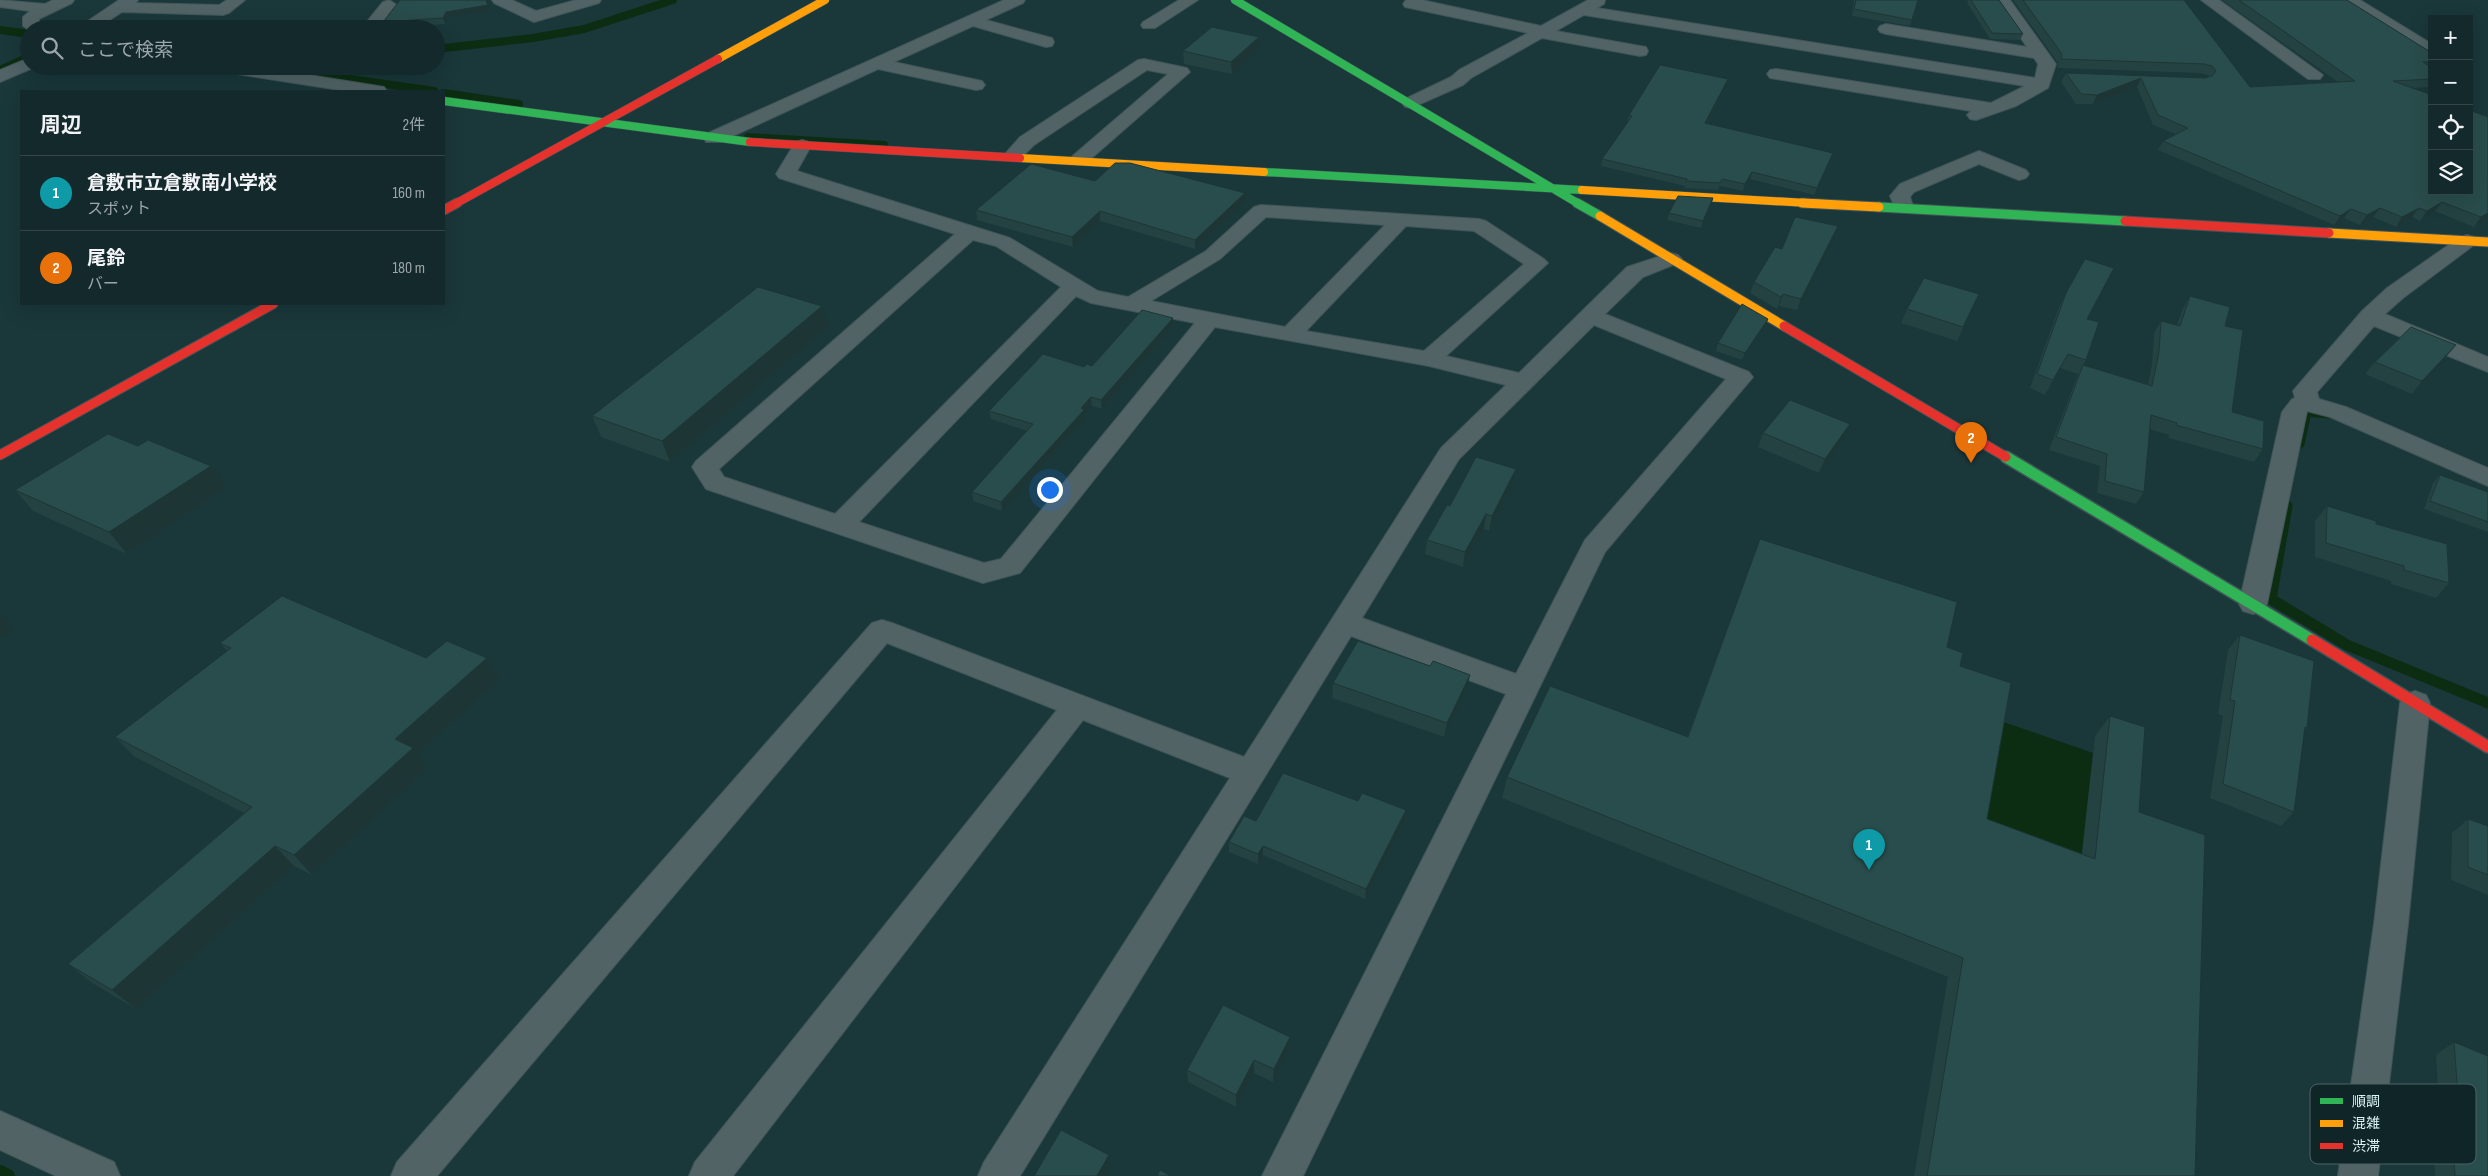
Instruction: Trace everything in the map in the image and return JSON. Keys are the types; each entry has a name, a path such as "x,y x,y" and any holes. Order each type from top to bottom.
{"street":[{"path":"30,20 30,17 66,0"},
{"path":"98,20 125,3 223,10 237,0"},
{"path":"500,0 534,17 593,0"},
{"path":"445,209 825,0"},
{"path":"713,138 1017,0"},
{"path":"1149,24 1190,0"},
{"path":"1235,0 1410,102 1551,188 2253,604 2488,747"},
{"path":"1414,0 1411,4 1640,51"},
{"path":"1410,102 1457,81 1465,74 1600,0"},
{"path":"1959,121 2010,102 2043,79 2046,64 2002,0"},
{"path":"2210,0 2314,75"},
{"path":"2349,0 2428,49"},
{"path":"0,2 47,9"},
{"path":"376,20 389,4"},
{"path":"1581,10 2043,79 2064,76"},
{"path":"177,20 187,14"},
{"path":"972,21 1046,42"},
{"path":"1886,29 2039,54"},
{"path":"877,64 976,85"},
{"path":"1014,154 1027,140 1144,64 1181,72 1080,158"},
{"path":"0,76 20,67"},
{"path":"1776,74 1993,108"},
{"path":"270,75 371,90"},
{"path":"299,80 307,75"},
{"path":"445,101 607,121 713,138 802,146 1014,154 1551,188 1903,206 2483,242"},
{"path":"802,146 786,174 1004,242 1073,287 1091,296 1290,335 1429,359 1502,375 1523,383"},
{"path":"1903,206 1900,196 1906,188 1979,157 2019,174"},
{"path":"1133,303 1213,255 1261,211 1479,225 1537,263 1429,359"},
{"path":"1290,335 1400,221"},
{"path":"969,232 705,467 714,483 983,572 1010,566 1210,319"},
{"path":"2309,404 2305,391 2370,316 2395,293 2483,242"},
{"path":"998,1176 1343,622 1450,454 1635,272 1671,259"},
{"path":"840,525 1073,287"},
{"path":"0,455 271,305"},
{"path":"1282,1176 1594,547 1740,377 1592,316"},
{"path":"2370,316 2488,365"},
{"path":"2253,604 2294,412 2300,404 2309,404 2338,412 2488,478"},
{"path":"1343,622 1524,688"},
{"path":"411,1176 882,630 1250,772"},
{"path":"2370,1084 2391,924 2415,703"},
{"path":"709,1176 1078,705"},
{"path":"0,1130 100,1176"}],"shaded area":[{"path":"1995,719 2093,753 2079,879 1973,839"}],"building":[{"path":"400,0 486,0 488,5 446,12 443,18 385,20"},
{"path":"1856,0 1918,0 1912,20 1854,9"},
{"path":"1971,0 1999,0 2023,34 1992,33"},
{"path":"2023,0 2184,0 2250,87 2355,81 2239,0 2347,0 2428,51 2428,62 2423,62 2428,65 2428,79 2393,81 2428,94 2428,195 2473,195 2473,111 2488,117 2488,213 2481,217 2442,202 2427,211 2419,208 2402,217 2380,208 2367,215 2351,209 2340,216 2163,141 2188,128 2158,115 2141,78 2097,95 2081,94 2066,73 2205,78 2212,76 2216,71 2212,66 2205,64 2061,59 2062,54"},
{"path":"1212,27 1259,37 1231,62 1183,51"},
{"path":"1660,65 1728,79 1705,123 1833,153 1817,188 1752,172 1745,184 1722,179 1720,183 1686,181 1687,179 1602,159 1632,116 1629,115"},
{"path":"1115,163 1130,163 1245,193 1195,240 1100,211 1072,237 976,210 1031,164 1095,181"},
{"path":"1678,196 1713,198 1703,221 1669,213"},
{"path":"1795,217 1838,226 1801,299 1783,294 1781,297 1754,282 1775,247 1782,249"},
{"path":"2085,259 2114,268 2087,319 2099,322 2086,360 2068,354 2053,380 2037,374 2066,293"},
{"path":"1924,278 1979,294 1963,327 1907,309"},
{"path":"758,287 822,306 662,441 592,416"},
{"path":"2190,296 2230,307 2225,326 2243,330 2232,412 2264,421 2263,449 2176,425 2177,423 2151,415 2144,492 2105,481 2107,454 2056,437 2083,365 2152,386 2159,352 2161,321 2180,326"},
{"path":"1742,304 1768,319 1745,353 1718,343"},
{"path":"1142,310 1173,318 1101,400 1091,397 1081,408 1084,410 1001,502 972,492 1033,424 989,411 1043,354 1084,367 1087,364 1092,366"},
{"path":"2411,327 2456,345 2422,381 2375,362"},
{"path":"1790,400 1850,424 1825,459 1763,433"},
{"path":"108,434 138,446 148,440 211,466 109,532 15,490"},
{"path":"1476,457 1516,469 1492,516 1486,514 1465,552 1427,540 1447,505 1450,506"},
{"path":"2440,475 2488,492 2488,522 2430,501"},
{"path":"2327,506 2376,521 2376,524 2447,544 2449,583 2404,570 2404,566 2326,543"},
{"path":"1760,539 1957,602 1947,647 1963,653 1960,666 2011,683 1987,819 2095,859 2110,716 2145,727 2139,812 2205,835 2195,1176 1927,1176 1963,958 1507,777 1550,686 1688,737"},
{"path":"282,596 426,658 447,641 487,658 395,739 413,748 294,855 275,846 112,990 68,964 252,807 115,737 231,648 220,643"},
{"path":"2240,635 2314,661 2307,728 2305,727 2294,812 2223,784 2235,701 2230,700"},
{"path":"1358,641 1430,666 1433,661 1470,675 1447,723 1333,683"},
{"path":"1283,773 1358,801 1362,793 1406,810 1366,889 1263,846 1258,854 1229,842 1244,816 1256,821"},
{"path":"2468,819 2488,826 2488,875 2468,867"},
{"path":"1223,1005 1290,1037 1274,1069 1254,1060 1236,1095 1187,1070"},
{"path":"2454,1042 2488,1056 2488,1176 2455,1176 2454,1164 2476,1164 2476,1084 2457,1084"},
{"path":"1061,1130 1109,1155 1097,1176 1034,1176"},
{"path":"1160,1170 1171,1176 1157,1176"}],"waterway":[{"path":"445,48 533,38 584,29 673,0"},
{"path":"0,30 20,33"},
{"path":"0,70 20,61"},
{"path":"323,75 427,90"},
{"path":"445,93 519,104"},
{"path":"748,137 884,145"},
{"path":"2300,444 2307,412 2329,414"},
{"path":"2287,506 2271,599 2347,645 2488,703"},
{"path":"0,1172 8,1176"}],"traffic: fast":[{"path":"1235,0 1600,216"},
{"path":"445,101 750,142"},
{"path":"1264,172 1582,190"},
{"path":"1879,207 2125,221"},
{"path":"2006,457 2312,640"}],"traffic: slow":[{"path":"718,59 825,0"},
{"path":"1020,158 1264,172"},
{"path":"1582,190 1879,207"},
{"path":"1600,216 1784,326"},
{"path":"2329,233 2488,242"}],"traffic: jam":[{"path":"445,209 718,59"},
{"path":"750,142 1020,158"},
{"path":"2125,221 2329,233"},
{"path":"0,455 271,305"},
{"path":"1784,326 2006,457"},
{"path":"2312,640 2488,747"}],"place":[{"name":"尾鈴","path":"1971,463"},
{"name":"倉敷市立倉敷南小学校","path":"1869,870"}]}
